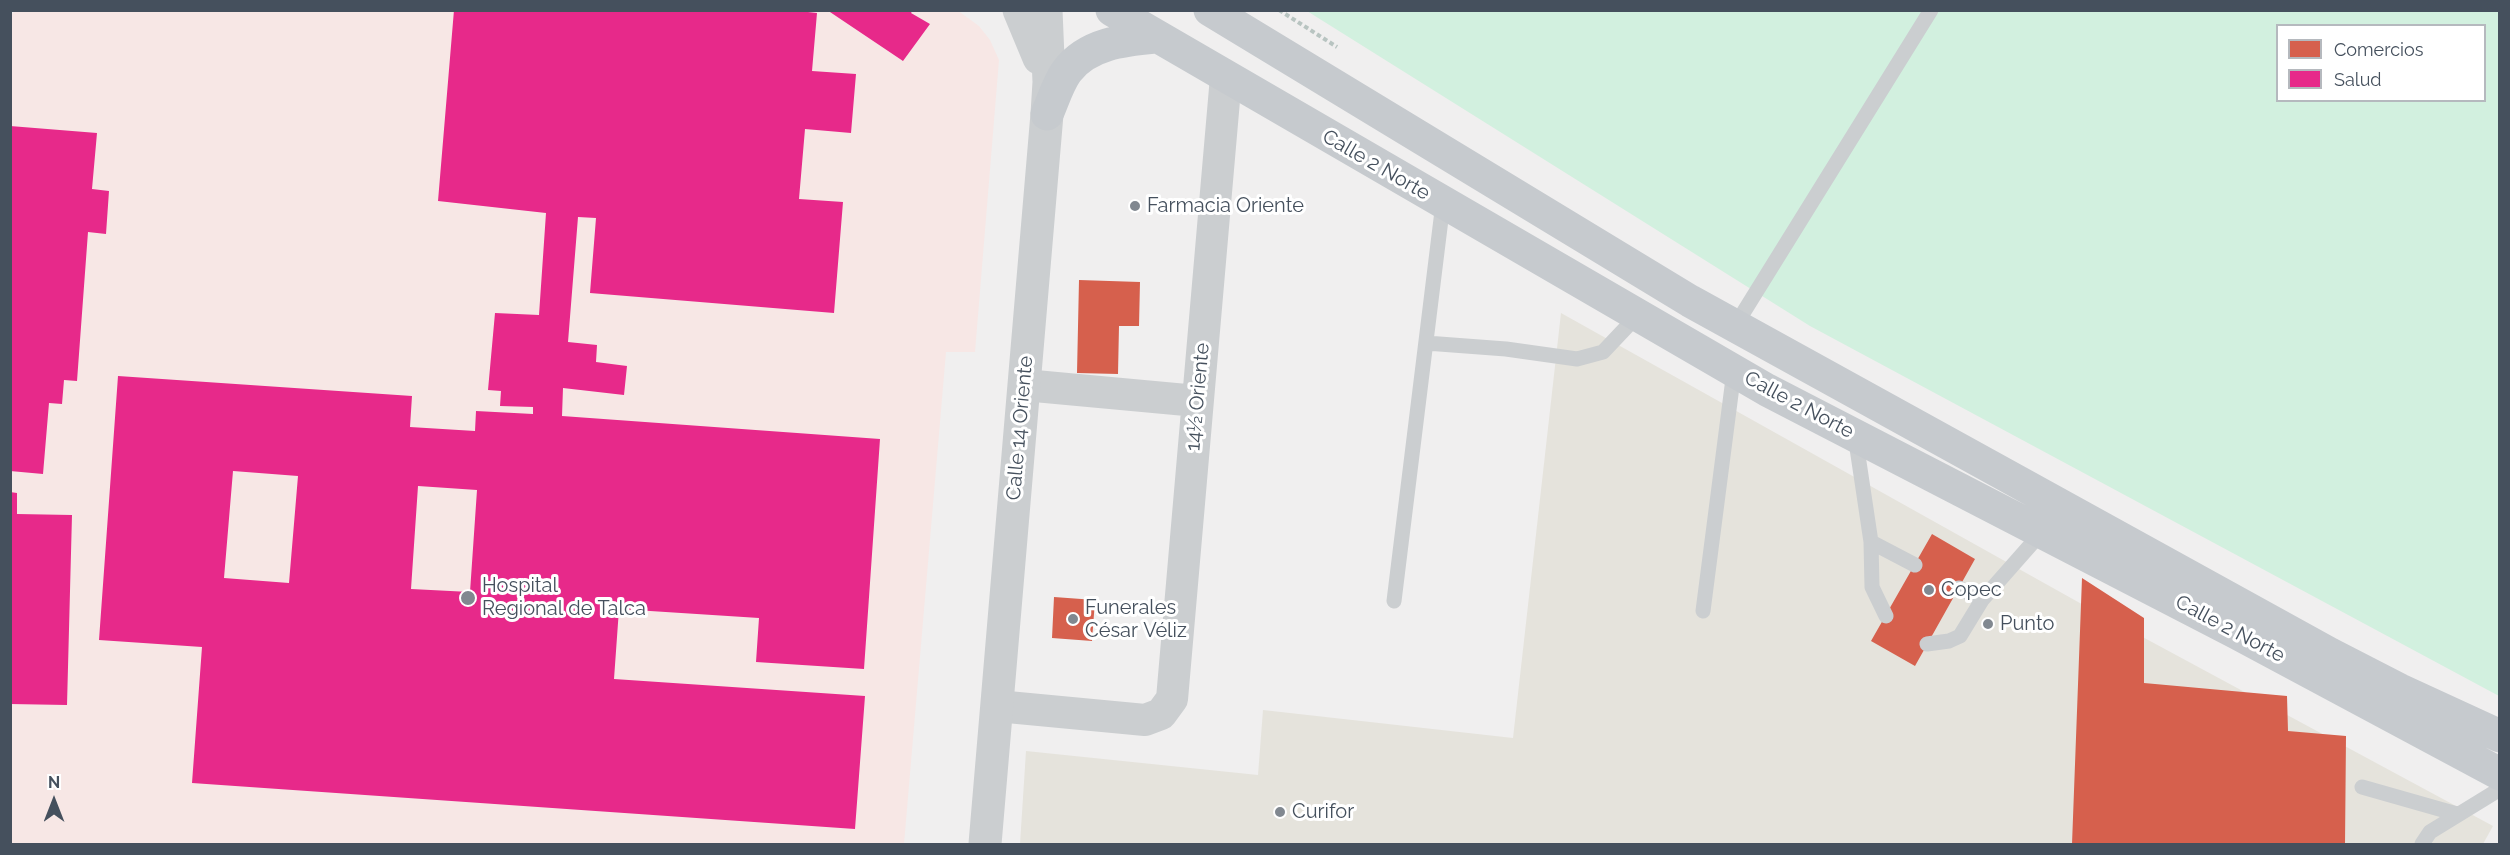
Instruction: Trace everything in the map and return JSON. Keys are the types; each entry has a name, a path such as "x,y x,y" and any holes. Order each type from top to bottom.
{"main road":[{"name":"Calle 2 Norte","path":"1112,10 1734,371 2238,633 2499,774"},
{"name":"Calle 2 Norte","path":"1226,15 1681,296 2330,654 2400,690 2499,736"},
{"path":"1047,114 1066,72 1080,58 1101,47 1126,40 1157,37"}],"street":[{"path":"1019,10 1049,82"},
{"name":"Calle 14 Oriente","path":"985,844 1047,114 1049,82 1046,10"},
{"name":"14½ Oriente","path":"997,706 1137,720 1154,718 1161,714 1172,699 1226,77"},
{"path":"1024,385 1197,402"}],"lane":[{"path":"1735,326 1931,10"},
{"path":"1394,601 1443,203"},
{"path":"1426,343 1576,359 1603,352 1637,316"},
{"path":"1704,611 1734,371"},
{"path":"1855,435 1871,542 1872,587 1886,616"},
{"path":"1927,644 1949,641 1960,636 1982,600 2042,532"},
{"path":"1871,542 1915,565"},
{"path":"1959,588 1982,600"},
{"path":"2362,787 2457,814"},
{"path":"2422,844 2430,832 2499,789"}],"shaded area":[{"name":"Hospital Regional de Talca","path":"16,10 957,10 979,26 990,40 999,60 975,352 946,352 904,844 11,844 11,15"},
{"path":"1561,313 2087,607 2493,826 2483,844 1020,844 1026,751 1258,775 1263,710 1513,738"}],"green space":[{"path":"1307,11 2499,11 2499,696 1810,326"}],"building: Comercios":[{"path":"1079,280 1140,282 1139,326 1119,326 1118,374 1077,373"},
{"name":"Copec","path":"1932,534 1975,559 1915,666 1871,641"},
{"path":"2082,578 2144,618 2144,683 2287,696 2288,731 2346,736 2345,844 2072,844"},
{"name":"Funerales César Véliz","path":"1054,597 1095,600 1092,641 1052,638"}],"building: Salud":[{"path":"454,10 790,10 817,13 812,71 856,74 851,133 805,129 799,199 843,202 834,313 590,293 596,218 578,217 568,342 597,345 596,362 627,366 624,395 563,388 562,416 880,439 864,669 756,662 759,618 619,609 614,679 865,696 855,829 192,783 202,647 99,640 118,376 412,396 410,427 475,431 476,411 533,414 533,407 500,406 501,391 488,390 495,313 539,315 546,213 438,201","holes":["233,471 298,476 289,583 224,578","418,486 477,490 470,592 411,589"]},
{"path":"827,10 913,10 911,13 930,24 903,61"},
{"path":"10,126 97,133 92,189 109,191 106,234 88,232 77,381 64,380 62,404 49,403 43,474 10,471"},
{"path":"10,492 17,493 17,514 72,515 67,705 10,704"}],"place":[{"name":"Farmacia Oriente","path":"1135,206"},
{"name":"Copec","path":"1929,590"},
{"name":"Hospital Regional de Talca","path":"468,598"},
{"name":"Funerales César Véliz","path":"1073,619"},
{"name":"Punto","path":"1988,624"},
{"name":"Curifor","path":"1280,812"}]}
